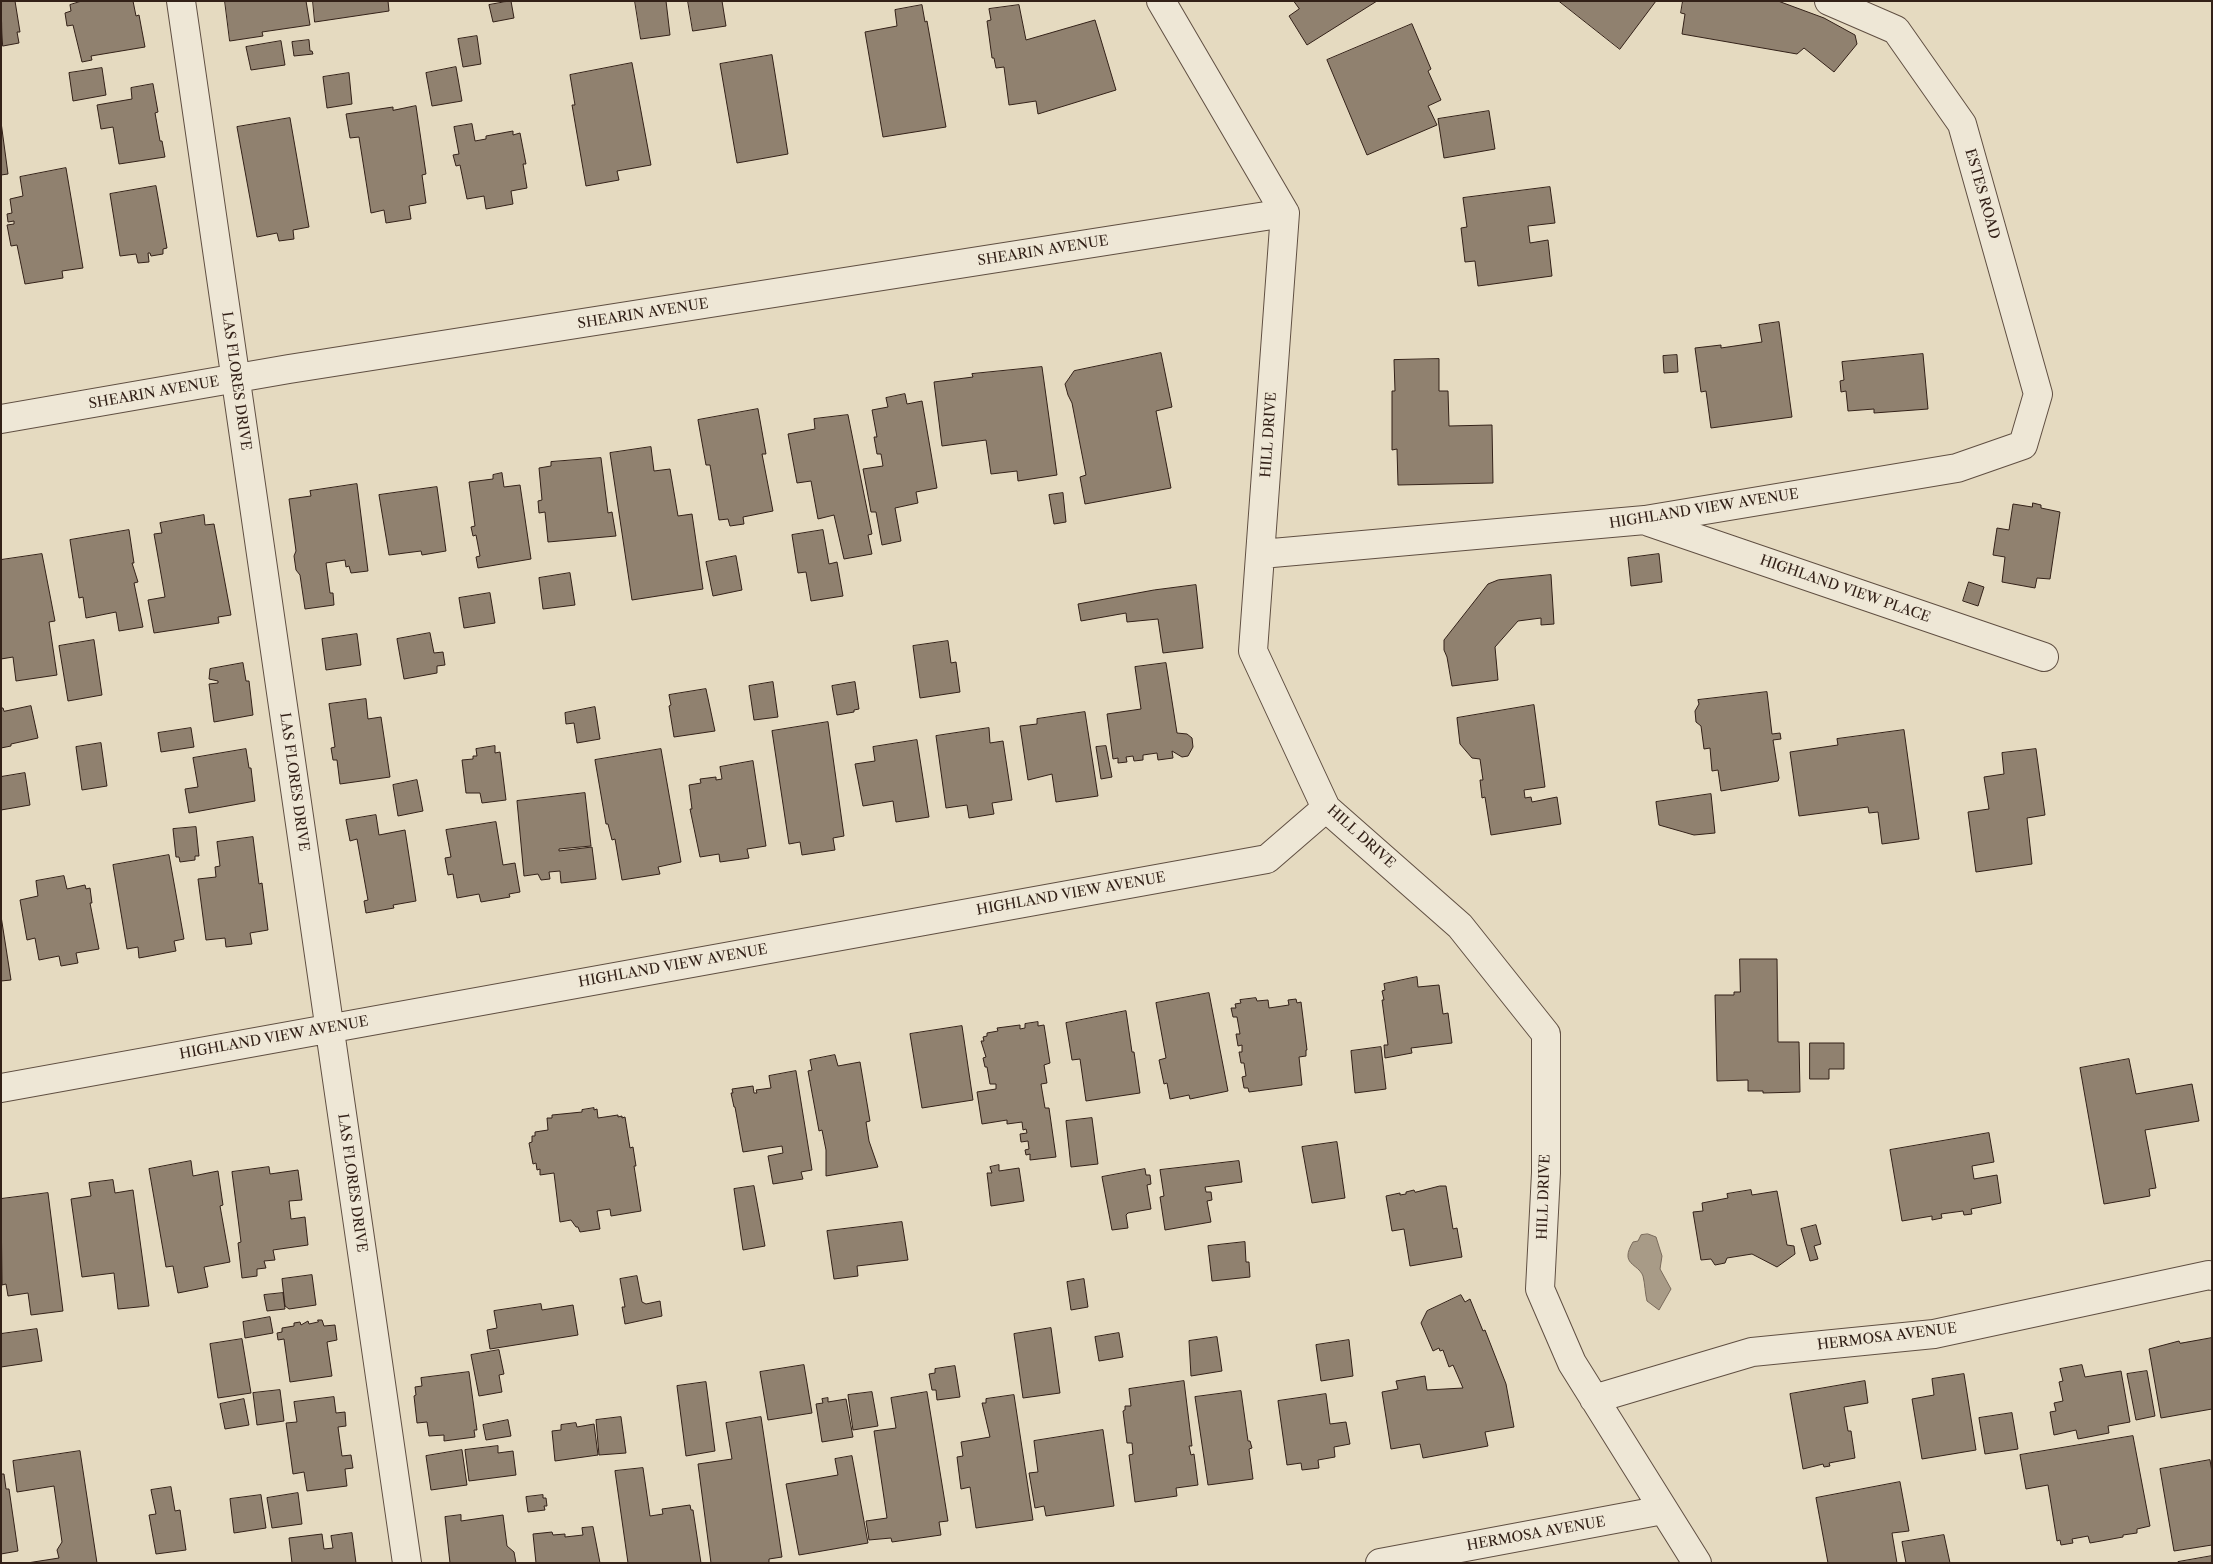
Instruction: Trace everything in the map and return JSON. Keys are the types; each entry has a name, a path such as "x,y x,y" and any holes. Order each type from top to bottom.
{"street":[{"name":"LAS FLORES DRIVE","path":"181,1 407,1563"},
{"path":"1161,1 1285,213"},
{"name":"ESTES ROAD","path":"1829,1 1896,30 1962,124 2038,394 2023,445"},
{"name":"SHEARIN AVENUE","path":"1,418 1285,213"},
{"name":"HILL DRIVE","path":"1285,213 1261,554 1252,651 1326,808 1460,926 1546,1034 1546,1173 1540,1289 1572,1364 1697,1563"},
{"name":"HIGHLAND VIEW AVENUE","path":"1261,554 1645,520 1957,468 2023,445"},
{"name":"HIGHLAND VIEW PLACE","path":"1645,520 2044,657"},
{"name":"HIGHLAND VIEW AVENUE","path":"1,1088 1267,859 1326,808"},
{"name":"HERMOSA AVENUE","path":"1594,1399 1752,1352 1934,1334 2209,1274 2212,1276"},
{"name":"HERMOSA AVENUE","path":"1380,1563 1663,1510"}],"shaded area":[{"path":"1648,1234 1656,1237 1662,1256 1660,1269 1671,1289 1659,1310 1647,1301 1643,1276 1631,1263 1628,1255 1633,1242 1638,1241 1641,1235"}],"building":[{"path":"1,1 15,1 20,32 17,32 19,43 3,46"},
{"path":"82,1 133,1 136,16 139,15 145,47 91,56 92,60 82,62 73,25 67,26 65,13 71,11 70,5"},
{"path":"225,1 306,1 310,25 262,32 263,36 230,41"},
{"path":"313,1 388,1 389,11 315,22"},
{"path":"511,1 514,18 493,22 489,5"},
{"path":"635,1 666,1 670,35 641,39"},
{"path":"688,1 722,1 726,26 693,31"},
{"path":"1294,1 1377,1 1307,45 1289,16 1299,9"},
{"path":"1559,1 1656,1 1620,49"},
{"path":"1683,1 1778,1 1824,18 1855,35 1857,44 1834,72 1804,48 1797,54 1682,34 1685,14 1681,13"},
{"path":"922,5 925,22 927,21 946,127 883,137 865,32 897,26 895,10"},
{"path":"1019,5 1026,40 1095,20 1116,90 1038,114 1036,101 1009,105 1004,67 996,68 994,58 992,58 987,21 991,20 989,9"},
{"path":"1412,24 1431,69 1428,71 1441,100 1428,106 1437,125 1367,155 1327,60"},
{"path":"477,36 481,64 463,67 458,39"},
{"path":"309,40 310,51 313,54 294,56 292,42"},
{"path":"281,41 285,65 251,70 246,47"},
{"path":"772,55 788,154 737,163 720,64"},
{"path":"632,63 651,165 617,171 619,180 586,186 572,105 575,105 570,75"},
{"path":"456,67 462,101 432,106 426,73"},
{"path":"102,68 106,95 73,101 69,73"},
{"path":"349,73 352,104 327,108 323,77"},
{"path":"153,84 158,112 155,113 165,157 119,164 113,127 101,129 97,105 132,99 131,88"},
{"path":"416,106 426,174 422,175 426,203 409,206 411,219 386,223 384,210 371,213 359,137 350,138 346,114 393,107 393,110"},
{"path":"1489,111 1495,149 1444,158 1438,119"},
{"path":"290,118 309,227 293,230 294,239 279,241 277,233 257,237 237,127"},
{"path":"1,122 8,174 1,175"},
{"path":"472,124 475,141 486,139 486,136 513,131 513,135 520,133 526,164 523,164 527,188 511,191 513,204 486,209 484,196 467,199 460,165 456,166 453,155 459,154 454,127"},
{"path":"66,168 83,268 62,271 63,278 25,284 17,245 11,246 7,225 14,224 14,221 8,222 7,214 12,213 10,199 23,196 20,177"},
{"path":"156,186 167,248 163,249 163,254 151,256 148,253 149,262 138,263 136,254 120,256 110,194"},
{"path":"1550,187 1555,223 1528,226 1530,243 1548,240 1552,276 1478,286 1475,261 1465,262 1461,228 1467,227 1463,198"},
{"path":"1779,322 1792,417 1711,428 1706,391 1701,392 1695,348 1721,345 1721,348 1762,342 1759,325"},
{"path":"1161,353 1172,407 1156,411 1171,488 1085,504 1080,477 1086,475 1072,403 1065,384 1074,371"},
{"path":"1923,354 1928,409 1874,413 1874,409 1848,411 1846,391 1841,392 1840,381 1844,380 1842,362"},
{"path":"1677,355 1678,372 1664,373 1663,356"},
{"path":"1439,359 1439,391 1448,391 1449,426 1492,425 1493,483 1398,485 1397,449 1392,450 1392,391 1395,391 1394,360"},
{"path":"1042,367 1057,475 1018,481 1017,471 991,474 986,440 942,446 934,382 973,377 972,374"},
{"path":"905,394 907,404 922,401 937,488 916,492 918,503 895,508 901,541 882,545 876,512 871,512 863,469 883,466 881,454 877,454 874,437 877,437 872,410 888,407 886,398"},
{"path":"758,409 766,454 762,454 773,511 743,517 744,524 730,526 728,519 719,520 710,465 706,465 698,420"},
{"path":"848,415 872,534 868,535 872,554 844,559 834,515 818,519 811,481 797,483 788,434 815,429 814,419"},
{"path":"651,447 654,471 670,469 678,516 692,514 703,589 632,600 610,453"},
{"path":"601,458 608,513 612,512 616,536 548,542 545,512 539,513 538,501 542,500 539,468 551,466 551,462"},
{"path":"502,473 504,487 520,485 531,559 478,568 476,557 480,556 476,535 473,536 471,527 475,526 469,482 493,479 493,475"},
{"path":"357,484 368,571 351,573 349,566 346,567 345,560 326,563 330,593 333,593 334,605 305,609 300,575 296,570 294,556 296,551 289,499 311,496 310,491"},
{"path":"437,487 446,551 422,555 421,551 389,555 379,495"},
{"path":"1063,493 1066,522 1054,524 1049,495"},
{"path":"2033,503 2041,505 2041,508 2060,512 2050,579 2037,578 2035,588 2002,582 2005,557 1993,555 1997,528 2009,530 2013,504 2032,507"},
{"path":"204,515 205,525 214,524 231,615 218,617 219,623 154,633 148,600 165,597 154,534 162,533 160,523"},
{"path":"129,530 134,563 132,563 138,582 134,583 143,627 119,631 116,612 86,618 83,597 79,598 70,540"},
{"path":"823,530 829,564 837,562 843,596 811,601 806,572 798,573 792,535"},
{"path":"42,554 55,621 49,622 57,675 16,681 13,657 1,659 1,560"},
{"path":"1659,554 1662,582 1631,586 1628,558"},
{"path":"736,556 742,590 713,596 706,562"},
{"path":"570,573 575,605 543,609 539,578"},
{"path":"1551,575 1554,624 1541,625 1541,618 1518,621 1495,647 1498,680 1452,686 1444,650 1444,640 1488,584 1498,580"},
{"path":"1969,582 1984,587 1978,606 1963,601"},
{"path":"1196,585 1203,648 1163,653 1158,619 1127,622 1126,613 1081,621 1078,604 1154,590"},
{"path":"490,593 495,623 464,628 459,598"},
{"path":"430,633 434,653 443,652 445,665 437,666 437,673 404,679 397,639"},
{"path":"357,634 361,665 326,670 322,639"},
{"path":"94,640 102,695 68,701 59,646"},
{"path":"948,641 951,663 956,662 960,692 920,698 913,646"},
{"path":"243,663 246,681 249,681 253,715 214,722 209,684 218,683 218,681 209,679 210,669"},
{"path":"1166,663 1177,733 1187,734 1192,738 1193,747 1188,756 1182,757 1172,751 1173,758 1158,760 1157,753 1143,755 1143,760 1134,761 1133,756 1126,757 1127,762 1118,763 1118,758 1113,759 1107,714 1141,709 1135,667"},
{"path":"773,682 778,717 754,720 749,686"},
{"path":"855,682 859,709 854,710 854,712 837,715 832,686"},
{"path":"706,689 715,731 674,737 669,695"},
{"path":"1767,692 1772,734 1780,733 1781,739 1773,740 1778,781 1721,791 1718,770 1712,771 1710,748 1704,749 1701,726 1696,722 1695,711 1699,704 1698,700"},
{"path":"366,699 368,719 381,717 390,777 340,784 337,760 333,760 331,748 335,747 329,704"},
{"path":"1534,705 1545,787 1524,790 1525,798 1531,797 1532,802 1557,797 1561,824 1491,835 1485,797 1482,798 1480,780 1483,780 1480,759 1472,758 1460,744 1457,718"},
{"path":"31,706 38,738 1,748 1,708 4,711"},
{"path":"595,707 600,739 577,743 574,723 566,724 565,713"},
{"path":"1085,712 1098,796 1056,802 1052,774 1028,780 1020,726 1037,724 1037,719"},
{"path":"828,722 844,836 833,838 835,850 802,855 800,842 789,844 772,731"},
{"path":"191,728 194,747 161,752 158,733"},
{"path":"989,728 990,743 1003,741 1012,800 992,803 994,814 969,818 967,805 946,808 936,736"},
{"path":"1904,730 1919,839 1882,844 1878,812 1869,813 1868,807 1799,816 1790,752 1838,745 1837,739"},
{"path":"917,740 929,817 896,822 893,801 863,806 855,764 875,761 873,747"},
{"path":"101,743 107,786 82,790 76,747"},
{"path":"495,746 495,753 500,752 506,800 482,803 480,793 466,793 462,760 473,759 473,756 477,756 476,749"},
{"path":"1106,746 1112,777 1101,779 1096,747"},
{"path":"246,749 249,768 251,768 255,801 189,813 185,789 198,787 193,758"},
{"path":"661,749 681,862 658,867 660,874 622,880 615,839 612,840 608,824 606,824 595,760"},
{"path":"2036,749 2045,815 2027,818 2032,864 1976,872 1968,812 1989,809 1984,777 2004,774 2002,753"},
{"path":"753,761 766,846 747,849 749,858 720,862 719,854 700,857 690,809 692,809 689,785 701,783 700,779 716,777 716,780 722,779 720,767"},
{"path":"25,773 30,805 1,810 1,777"},
{"path":"417,780 423,811 398,816 393,785"},
{"path":"585,793 591,846 559,849 559,851 592,847 596,879 561,883 560,871 549,872 550,879 541,880 538,874 524,876 517,801"},
{"path":"1711,794 1715,833 1694,835 1659,825 1656,802"},
{"path":"376,815 379,835 405,830 416,901 393,905 394,908 366,913 364,901 368,900 357,839 350,841 346,820"},
{"path":"496,822 503,865 515,863 520,892 509,894 510,897 481,902 479,894 457,898 453,874 448,875 445,858 451,857 446,830"},
{"path":"196,827 199,856 195,856 195,860 180,862 179,857 176,857 173,829"},
{"path":"253,837 259,884 262,883 268,930 250,933 252,944 226,947 225,938 206,940 198,879 216,877 215,867 220,866 217,842"},
{"path":"169,855 184,939 174,941 176,951 139,958 138,947 127,949 113,865"},
{"path":"64,876 67,889 85,885 86,889 90,888 92,903 90,903 99,949 76,953 78,963 61,966 59,956 39,960 35,938 27,940 20,900 38,896 36,881"},
{"path":"1,916 11,980 1,981"},
{"path":"1740,959 1777,959 1778,1042 1799,1042 1800,1092 1763,1093 1763,1091 1748,1091 1748,1080 1717,1081 1715,995 1734,995 1734,992 1740,992"},
{"path":"1417,977 1418,987 1439,985 1443,1014 1448,1013 1452,1043 1411,1048 1412,1053 1385,1058 1384,1045 1388,1045 1382,1000 1384,1000 1382,991 1385,990 1384,984"},
{"path":"1209,993 1228,1091 1190,1099 1189,1095 1170,1099 1167,1083 1164,1084 1159,1060 1166,1058 1156,1003"},
{"path":"1256,998 1257,1001 1268,1000 1269,1008 1289,1005 1288,1000 1296,999 1297,1003 1301,1002 1307,1050 1306,1056 1299,1057 1302,1085 1249,1092 1248,1088 1244,1088 1242,1077 1246,1076 1244,1063 1241,1063 1239,1052 1242,1052 1242,1045 1238,1046 1236,1034 1240,1034 1237,1017 1233,1017 1231,1008 1236,1008 1235,1004 1241,1003 1240,1000"},
{"path":"1126,1011 1140,1093 1086,1101 1080,1059 1072,1060 1066,1023"},
{"path":"1038,1022 1038,1026 1044,1025 1050,1063 1044,1065 1047,1083 1041,1084 1045,1108 1049,1108 1056,1157 1030,1160 1030,1154 1026,1155 1025,1150 1029,1149 1028,1141 1021,1142 1020,1134 1027,1133 1026,1129 1023,1130 1022,1122 1007,1124 1007,1120 982,1124 977,1092 996,1089 996,1084 990,1084 987,1067 985,1067 983,1058 986,1057 981,1041 984,1041 983,1037 987,1036 987,1033 998,1031 997,1028 1020,1025 1020,1029 1025,1028 1025,1024"},
{"path":"962,1026 973,1100 922,1108 910,1034"},
{"path":"1810,1043 1844,1043 1844,1069 1829,1069 1829,1079 1810,1079"},
{"path":"1381,1047 1386,1089 1355,1093 1351,1051"},
{"path":"835,1055 838,1066 860,1062 870,1121 866,1122 869,1141 878,1167 826,1176 826,1150 822,1130 819,1131 808,1071 812,1070 810,1060"},
{"path":"2129,1059 2136,1094 2192,1084 2199,1121 2145,1130 2156,1188 2149,1189 2150,1196 2104,1204 2080,1068"},
{"path":"796,1071 812,1170 801,1172 803,1179 773,1184 768,1156 783,1153 782,1146 743,1152 731,1093 733,1093 732,1089 753,1086 754,1093 757,1093 756,1090 771,1088 769,1076"},
{"path":"594,1108 594,1110 597,1109 598,1118 618,1115 618,1117 625,1117 630,1148 633,1147 641,1211 611,1216 610,1209 597,1211 600,1229 580,1232 571,1220 560,1222 554,1173 540,1175 540,1169 537,1170 536,1163 533,1164 529,1143 532,1142 532,1136 535,1136 535,1132 548,1130 547,1118 552,1118 552,1115 582,1112 582,1110"},
{"path":"1092,1118 1098,1164 1071,1167 1066,1121"},
{"path":"1989,1133 1994,1162 1972,1166 1974,1179 1997,1175 2001,1203 1971,1209 1972,1214 1964,1215 1963,1211 1941,1214 1942,1218 1932,1220 1932,1216 1902,1221 1890,1150"},
{"path":"1337,1142 1345,1198 1312,1203 1302,1147"},
{"path":"191,1161 193,1176 218,1171 223,1205 220,1206 230,1262 204,1267 208,1287 178,1293 173,1266 166,1267 149,1169"},
{"path":"1239,1161 1242,1182 1205,1187 1206,1192 1211,1192 1212,1200 1207,1201 1211,1222 1165,1230 1160,1197 1164,1196 1160,1170"},
{"path":"999,1165 999,1171 1019,1168 1024,1201 991,1206 987,1173 992,1173 990,1167"},
{"path":"269,1167 270,1174 298,1170 302,1200 289,1201 291,1219 305,1217 308,1245 273,1250 275,1260 264,1261 266,1268 257,1269 257,1276 242,1278 238,1243 241,1242 232,1172"},
{"path":"1145,1169 1146,1175 1150,1175 1151,1184 1147,1185 1151,1209 1128,1213 1126,1215 1128,1228 1112,1230 1102,1177"},
{"path":"113,1180 115,1193 133,1190 149,1306 118,1309 114,1273 82,1277 71,1199 91,1196 89,1183"},
{"path":"754,1186 765,1246 743,1250 734,1189"},
{"path":"1446,1186 1453,1229 1457,1228 1462,1257 1410,1266 1404,1229 1392,1231 1386,1196 1400,1193 1400,1195 1406,1194 1406,1192 1414,1190 1415,1192"},
{"path":"1751,1190 1752,1195 1777,1191 1787,1245 1794,1246 1795,1254 1777,1267 1752,1254 1727,1258 1725,1263 1715,1265 1711,1259 1701,1260 1693,1212 1703,1211 1702,1203 1728,1198 1727,1194"},
{"path":"48,1193 63,1311 31,1315 28,1293 8,1296 6,1284 2,1285 1,1199"},
{"path":"902,1222 908,1260 857,1266 858,1276 834,1279 827,1231"},
{"path":"1816,1225 1821,1244 1814,1246 1818,1259 1810,1261 1801,1229"},
{"path":"1245,1242 1246,1262 1249,1262 1250,1277 1212,1281 1208,1246"},
{"path":"312,1275 316,1305 289,1309 285,1306 282,1279"},
{"path":"637,1276 642,1302 646,1304 660,1301 662,1316 625,1324 622,1307 625,1307 620,1279"},
{"path":"1084,1279 1088,1307 1071,1310 1067,1282"},
{"path":"283,1293 285,1309 267,1311 264,1295"},
{"path":"1461,1295 1465,1302 1470,1299 1483,1331 1485,1330 1506,1384 1514,1427 1485,1432 1488,1446 1423,1458 1420,1444 1391,1449 1382,1392 1398,1389 1396,1381 1425,1376 1427,1390 1463,1388 1453,1365 1449,1367 1443,1350 1440,1351 1439,1348 1433,1351 1421,1323 1427,1311"},
{"path":"541,1304 542,1310 573,1305 578,1335 490,1349 487,1330 497,1328 494,1311"},
{"path":"270,1317 273,1333 245,1338 243,1322"},
{"path":"318,1320 322,1320 324,1326 335,1325 337,1340 327,1342 332,1376 290,1382 284,1339 278,1340 277,1333 282,1332 282,1328 294,1326 294,1323 300,1322 301,1325 308,1321 309,1324 318,1322"},
{"path":"1051,1328 1060,1393 1023,1398 1014,1334"},
{"path":"37,1329 42,1361 1,1367 1,1334"},
{"path":"1119,1333 1123,1357 1099,1361 1095,1337"},
{"path":"1217,1337 1222,1371 1191,1376 1189,1341"},
{"path":"2212,1338 2212,1409 2161,1418 2149,1349 2179,1341 2180,1343"},
{"path":"242,1339 251,1393 218,1398 210,1344"},
{"path":"1349,1340 1353,1376 1321,1381 1316,1345"},
{"path":"499,1350 504,1374 499,1375 502,1392 479,1396 471,1355"},
{"path":"804,1365 812,1413 768,1420 760,1372"},
{"path":"2082,1365 2085,1377 2121,1371 2130,1422 2108,1426 2109,1433 2078,1439 2076,1430 2054,1435 2050,1412 2056,1411 2054,1403 2063,1401 2059,1382 2063,1381 2060,1369"},
{"path":"955,1366 960,1397 937,1400 936,1390 932,1390 929,1374 935,1373 935,1369"},
{"path":"2147,1371 2155,1416 2136,1420 2127,1374"},
{"path":"469,1372 477,1430 474,1430 475,1437 444,1441 444,1435 429,1436 427,1422 417,1423 415,1387 422,1386 421,1378"},
{"path":"1964,1374 1976,1450 1922,1459 1912,1399 1934,1395 1932,1379"},
{"path":"1184,1381 1192,1446 1189,1446 1191,1455 1194,1454 1198,1485 1176,1488 1177,1496 1135,1502 1129,1455 1133,1454 1132,1443 1127,1443 1123,1411 1125,1406 1131,1406 1129,1389"},
{"path":"1865,1381 1868,1403 1844,1407 1848,1431 1851,1431 1855,1458 1829,1463 1830,1466 1824,1467 1823,1464 1803,1469 1790,1394"},
{"path":"706,1382 715,1451 686,1456 677,1386"},
{"path":"280,1390 284,1421 257,1425 253,1393"},
{"path":"1241,1391 1248,1441 1250,1441 1252,1448 1249,1449 1253,1479 1208,1485 1195,1397"},
{"path":"872,1392 878,1426 853,1430 848,1395"},
{"path":"927,1392 948,1521 939,1522 941,1535 892,1542 891,1538 869,1540 866,1521 887,1518 874,1431 896,1428 891,1398"},
{"path":"1326,1394 1330,1424 1346,1422 1350,1444 1334,1447 1335,1457 1318,1460 1319,1468 1302,1470 1301,1463 1287,1465 1278,1401"},
{"path":"1014,1395 1033,1520 976,1528 970,1487 961,1489 957,1457 963,1456 961,1442 990,1437 982,1403 986,1403 986,1399"},
{"path":"334,1397 336,1413 345,1412 346,1426 338,1427 342,1456 351,1455 353,1468 345,1469 347,1486 307,1491 304,1472 293,1474 286,1423 297,1422 294,1402"},
{"path":"828,1398 828,1402 846,1399 853,1437 822,1442 816,1404 823,1403 822,1399"},
{"path":"244,1399 249,1425 225,1429 220,1404"},
{"path":"2012,1413 2018,1449 1985,1454 1979,1418"},
{"path":"621,1417 626,1453 599,1455 596,1420"},
{"path":"761,1417 782,1557 769,1559 769,1563 711,1563 698,1464 732,1459 726,1423"},
{"path":"508,1420 511,1436 486,1440 483,1425"},
{"path":"576,1423 577,1427 594,1424 598,1455 555,1461 552,1431 561,1430 561,1425"},
{"path":"1103,1430 1114,1506 1046,1516 1044,1506 1035,1508 1029,1473 1038,1472 1034,1441"},
{"path":"2133,1436 2150,1526 2137,1529 2137,1533 2123,1535 2123,1537 2090,1543 2088,1536 2072,1539 2073,1543 2061,1545 2060,1540 2057,1541 2048,1485 2026,1489 2020,1455"},
{"path":"498,1446 498,1453 513,1451 516,1475 469,1481 465,1450"},
{"path":"462,1450 467,1485 431,1490 426,1456"},
{"path":"80,1451 97,1563 27,1563 59,1558 57,1550 62,1542 54,1486 17,1492 13,1461"},
{"path":"852,1456 868,1543 799,1555 786,1484 838,1475 835,1459"},
{"path":"2210,1460 2212,1472 2212,1545 2174,1551 2160,1469"},
{"path":"643,1468 650,1516 663,1514 662,1509 690,1505 691,1510 693,1510 701,1563 628,1563 615,1471"},
{"path":"1,1474 4,1474 6,1489 9,1489 18,1551 1,1554"},
{"path":"1900,1482 1909,1531 1892,1533 1897,1563 1828,1563 1816,1498"},
{"path":"171,1487 175,1511 180,1510 186,1550 156,1554 149,1515 156,1514 151,1490"},
{"path":"298,1493 302,1524 272,1528 267,1498"},
{"path":"261,1495 266,1528 234,1533 230,1499"},
{"path":"543,1495 543,1498 546,1498 547,1506 544,1506 545,1510 528,1512 526,1497"},
{"path":"461,1515 461,1521 503,1515 507,1546 514,1552 516,1563 450,1563 445,1517"},
{"path":"593,1527 600,1563 536,1563 533,1534 552,1532 553,1535 565,1534 565,1537 583,1535 582,1528"},
{"path":"352,1533 356,1563 292,1563 289,1538 322,1534 324,1549 333,1548 331,1536"},
{"path":"1944,1535 1950,1563 1906,1563 1902,1542"},
{"path":"2212,1556 2212,1563 2178,1563 2178,1562"}]}
